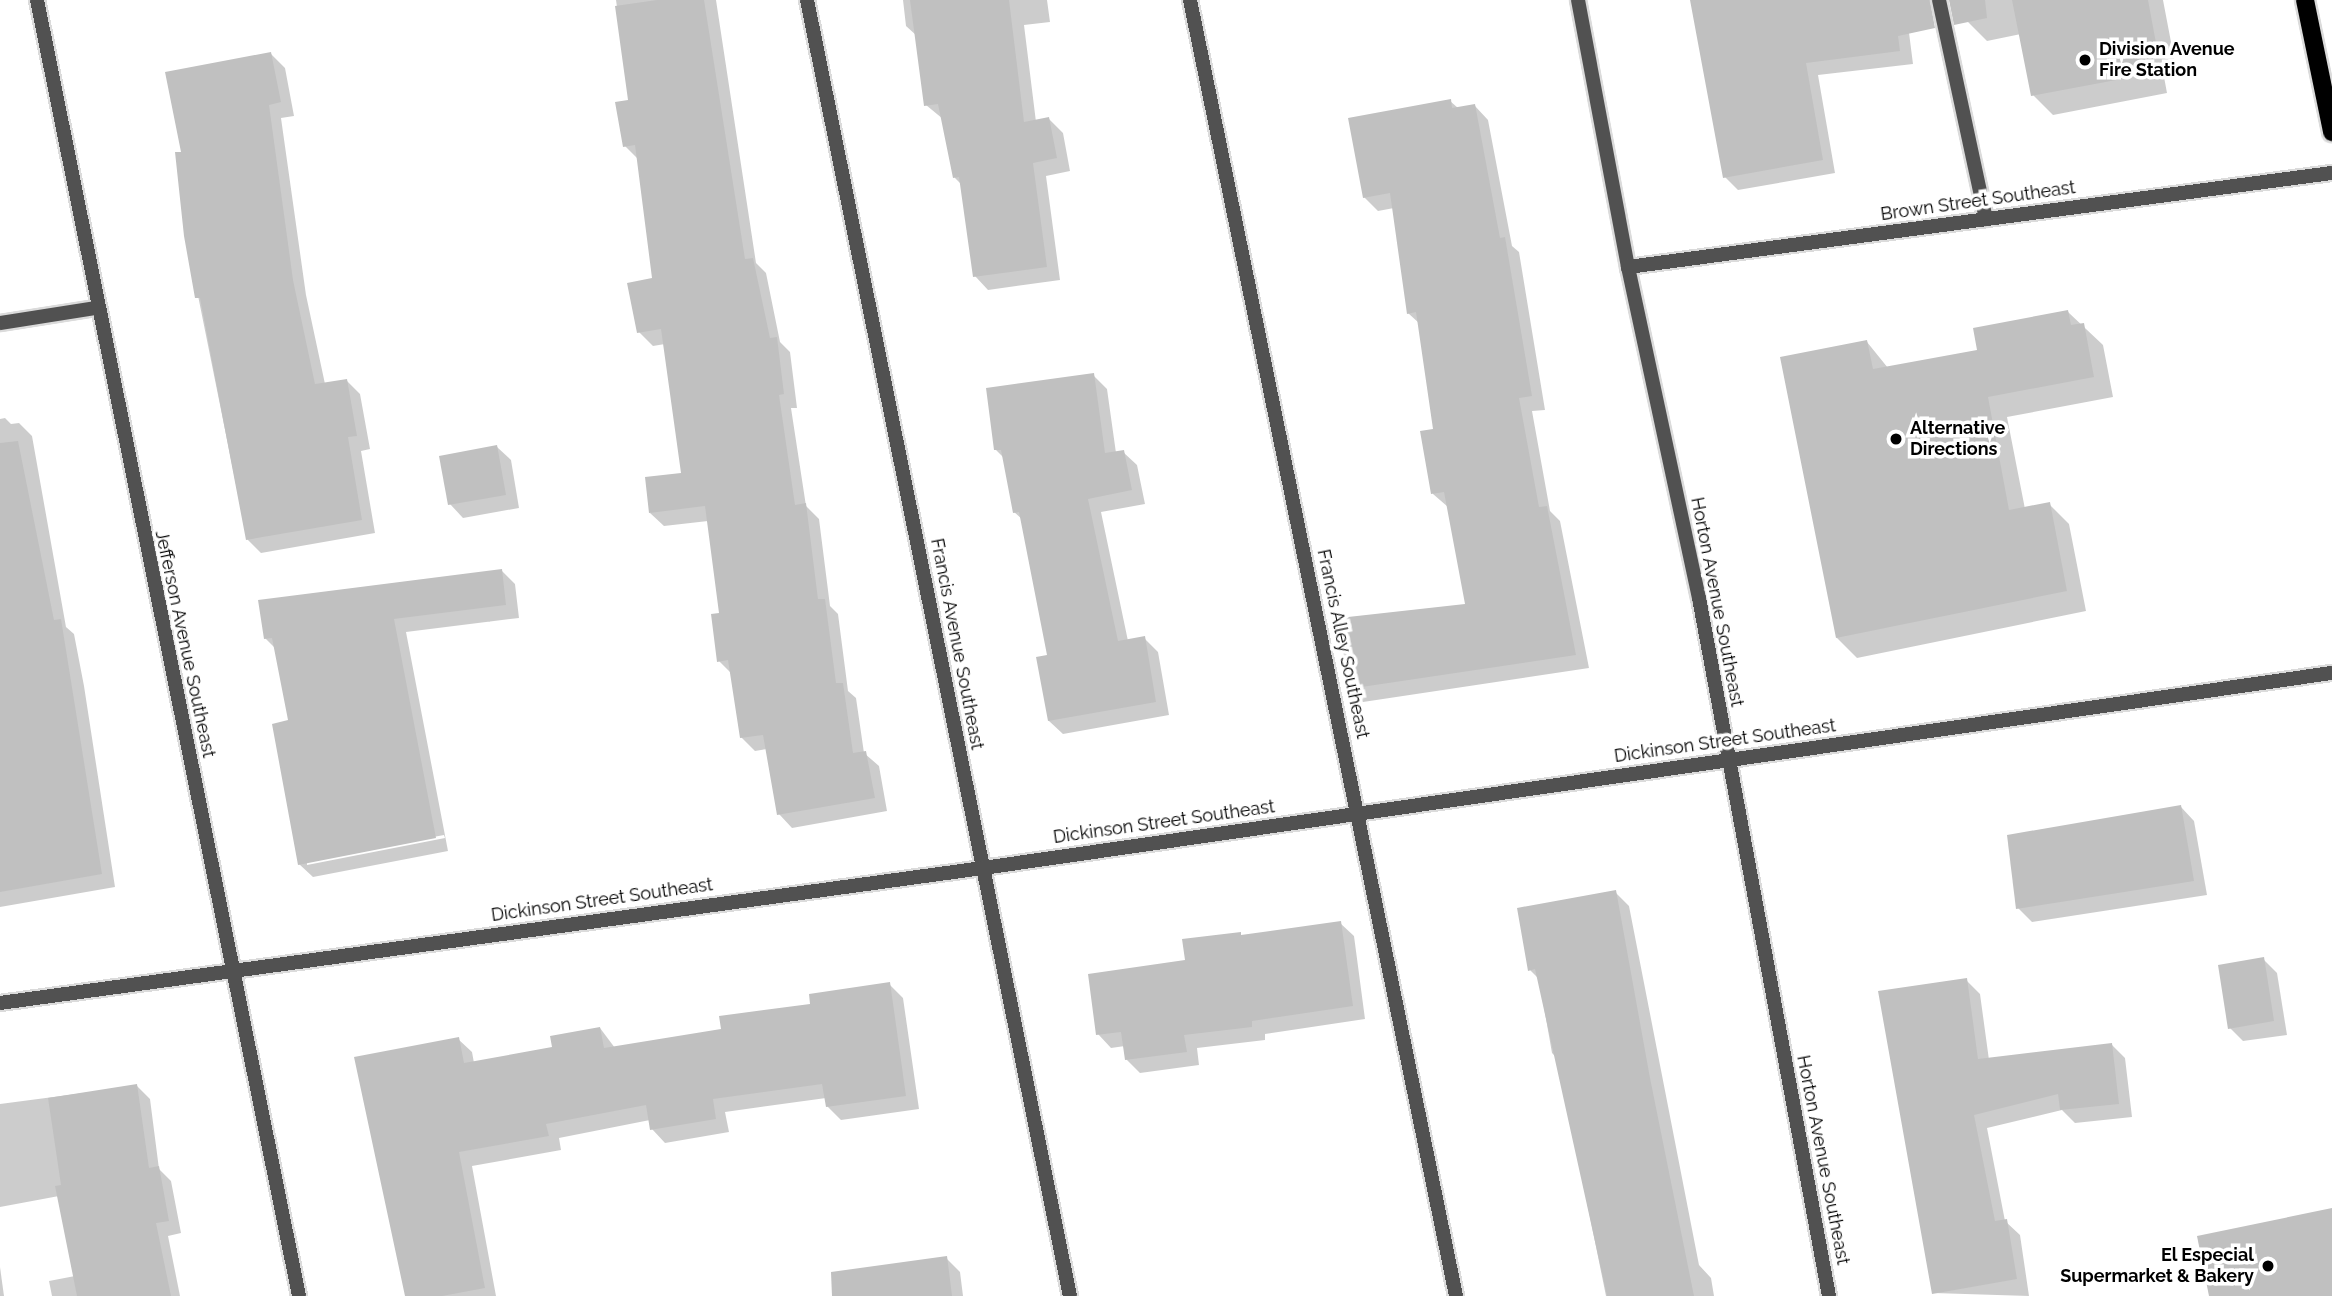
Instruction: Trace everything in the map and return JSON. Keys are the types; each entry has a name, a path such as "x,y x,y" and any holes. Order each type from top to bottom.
{"main road":[{"path":"2305,0 2326,74 2332,132"}],"street":[{"name":"Jefferson Avenue Southeast","path":"37,0 96,308 299,1296"},
{"name":"Francis Avenue Southeast","path":"807,0 1070,1296"},
{"name":"Francis Alley Southeast","path":"1190,0 1455,1296"},
{"name":"Horton Avenue Southeast","path":"1578,0 1628,267 1728,760 1829,1296"},
{"path":"1939,0 1986,219"},
{"name":"Brown Street Southeast","path":"1628,267 2332,173"},
{"path":"0,323 96,308"},
{"name":"Dickinson Street Southeast","path":"0,1003 983,868 2332,673"}],"building":[{"path":"657,0 704,0 745,259 753,258 770,338 777,337 784,394 779,395 795,505 806,503 818,599 825,599 836,683 843,683 853,753 866,751 875,798 777,815 763,735 740,738 728,660 717,662 711,614 719,613 705,506 649,513 645,477 681,473 661,329 637,333 627,283 652,278 635,145 623,147 615,102 628,100 615,6"},
{"path":"910,0 1009,0 1024,122 1049,117 1057,158 1033,163 1047,267 973,277 959,177 953,178 938,104 924,106"},
{"path":"1690,0 1930,0 1935,28 1898,36 1900,51 1806,63 1823,160 1723,178"},
{"path":"1949,0 1985,0 1987,18 1954,25"},
{"name":"Division Avenue Fire Station","path":"2012,0 2148,0 2156,43 2143,46 2148,74 2031,96"},
{"path":"271,52 281,102 269,105 293,280 315,384 347,379 357,436 348,437 362,520 246,540 200,298 195,298 184,236 175,152 181,152 165,72"},
{"path":"1451,99 1452,108 1475,104 1500,238 1505,237 1532,396 1519,398 1539,507 1547,506 1576,655 1348,689 1339,618 1465,604 1444,492 1431,494 1420,431 1433,429 1416,312 1407,314 1390,193 1363,198 1348,118"},
{"name":"Alternative Directions","path":"2068,310 2071,325 2084,323 2094,377 1988,397 2009,510 2050,502 2067,591 1836,638 1780,357 1867,340 1873,369 1977,350 1973,328"},
{"path":"1094,373 1105,453 1124,450 1132,490 1088,499 1118,641 1145,636 1156,702 1048,721 1036,657 1047,655 1019,512 1013,513 1001,450 994,450 986,388"},
{"path":"18,441 54,620 61,619 102,874 0,892 0,443"},
{"path":"497,445 506,495 448,505 439,456"},
{"path":"502,569 506,605 394,619 436,838 298,865 272,724 288,720 272,638 264,639 258,600"},
{"path":"2181,805 2194,881 2016,909 2007,835"},
{"path":"1616,890 1694,1296 1607,1296 1535,969 1528,971 1517,908"},
{"path":"1341,921 1353,1006 1252,1021 1252,1027 1184,1035 1187,1052 1125,1060 1121,1032 1096,1035 1088,974 1185,960 1182,939 1241,932 1241,935"},
{"path":"2264,957 2274,1021 2228,1029 2218,965"},
{"path":"1967,978 1978,1059 2112,1043 2119,1104 2060,1110 2058,1094 1974,1115 1995,1221 2007,1219 2017,1279 1932,1294 1878,991"},
{"path":"890,982 906,1096 826,1107 822,1084 713,1099 716,1119 650,1130 646,1105 546,1124 549,1136 459,1152 485,1288 442,1296 405,1296 354,1057 459,1037 464,1063 552,1047 550,1036 600,1027 604,1048 721,1029 719,1016 810,1004 809,994"},
{"path":"137,1084 149,1168 159,1166 169,1221 156,1223 171,1296 77,1296 55,1186 61,1185 48,1098"},
{"name":"El Especial Supermarket & Bakery","path":"2332,1208 2332,1296 2209,1296 2197,1236"},
{"path":"947,1256 952,1296 832,1296 831,1272"}],"place":[{"name":"Division Avenue Fire Station","path":"2085,60"},
{"name":"Alternative Directions","path":"1896,439"},
{"name":"El Especial Supermarket & Bakery","path":"2268,1266"}]}
